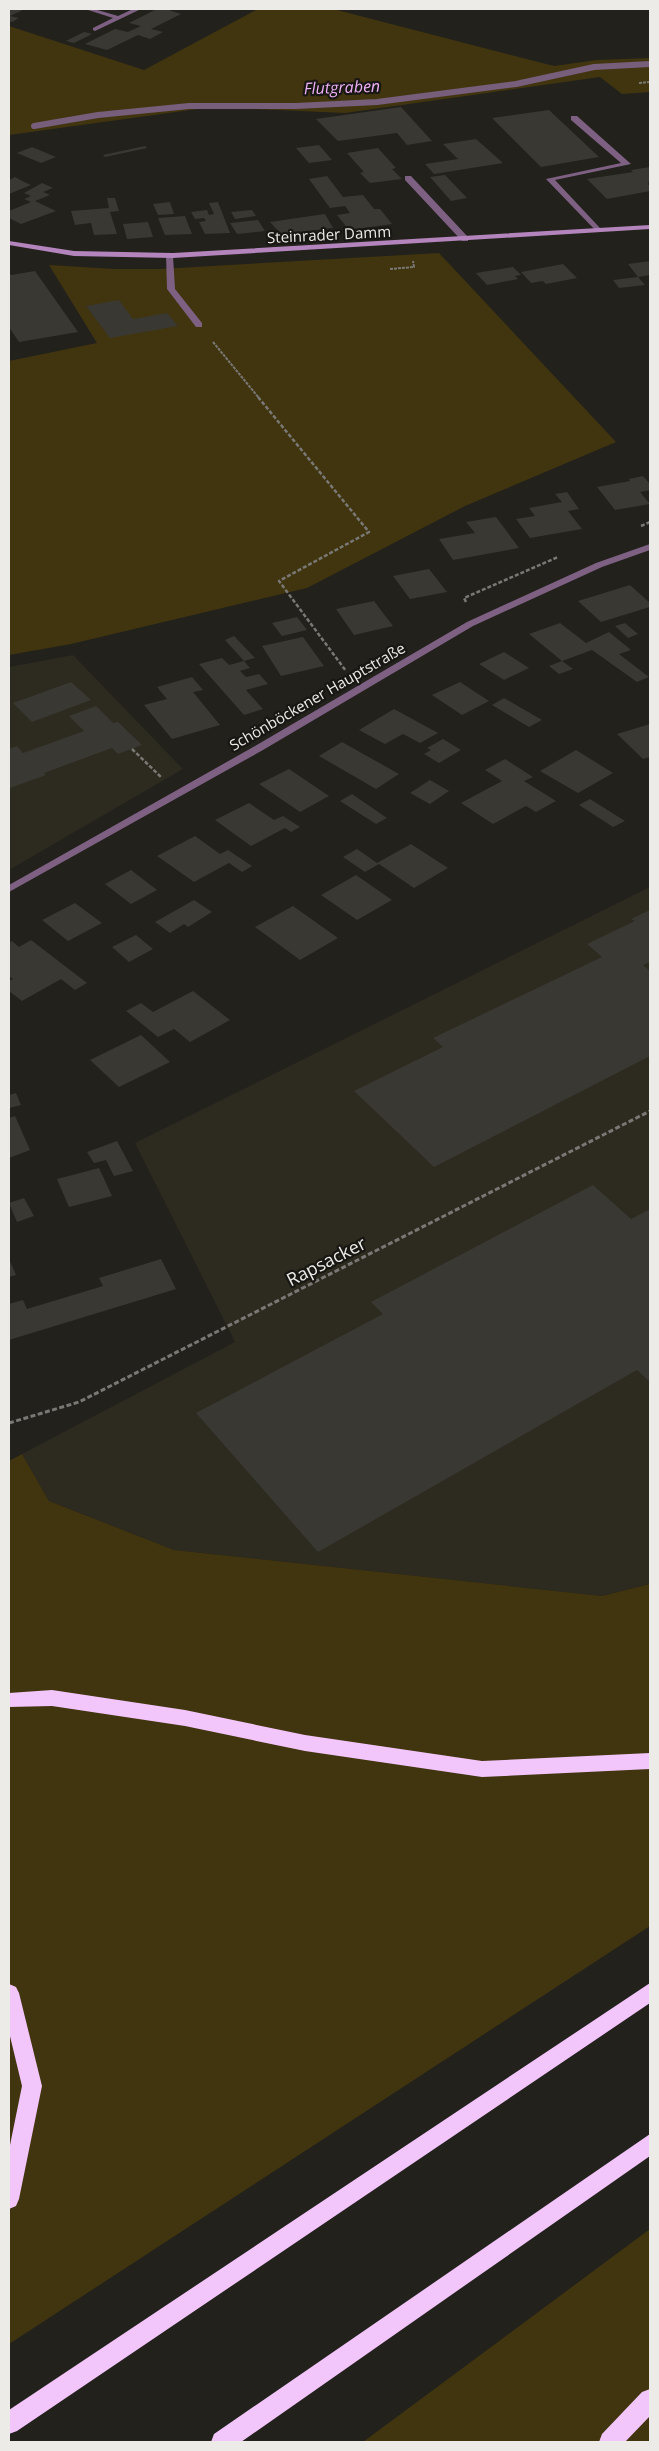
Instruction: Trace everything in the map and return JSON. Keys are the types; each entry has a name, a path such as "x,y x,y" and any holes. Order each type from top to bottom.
{"highway":[{"path":"9,1700 61,1700 185,1718 305,1743 482,1770 650,1761"},
{"path":"9,2423 650,1992"},
{"path":"9,1993 32,2086 9,2199"},
{"path":"222,2442 650,2144"},
{"path":"610,2442 650,2400"}],"main road":[{"name":"Steinrader Damm","path":"9,243 90,256 169,256 650,227"}],"street":[{"path":"88,9 119,18"},
{"path":"95,29 138,9"},
{"path":"574,118 627,164 550,179 597,230"},
{"path":"408,178 465,239"},
{"path":"169,256 171,289 199,325"},
{"name":"Schönböckener Hauptstraße","path":"9,889 259,748 470,624 599,565 650,547"}],"path":[{"path":"639,83 650,82"},
{"path":"199,325 369,532 279,581 359,688"},
{"path":"132,749 168,784"},
{"name":"Rapsacker","path":"9,1424 78,1402 650,1111"}],"shaded area":[{"path":"258,9 333,9 554,66 597,60 650,58 650,92 622,94 600,77 345,113 212,107 9,135 9,26 144,70"},
{"path":"439,253 616,442 465,506 307,588 71,644 9,655 9,361 97,343 49,265 114,269 160,269"},
{"path":"73,655 183,769 9,870 9,667"},
{"path":"650,887 650,1584 602,1596 174,1550 49,1501 22,1454 235,1342 135,1143"},
{"path":"22,1454 49,1501 174,1550 602,1596 650,1584 650,1926 9,2344 9,1461"},
{"path":"650,2229 650,2442 363,2442"}],"building":[{"path":"9,9 25,9 10,16 19,18 12,22 9,21"},
{"path":"157,9 172,9 169,10 181,14 151,29 163,32 150,39 138,35 107,50 85,44 115,29 128,32 141,26 129,23"},
{"path":"84,32 92,34 74,43 66,41"},
{"path":"401,107 432,141 407,145 397,133 338,141 316,119"},
{"path":"549,110 599,157 541,167 492,118"},
{"path":"476,139 503,163 434,174 425,164 458,159 443,144"},
{"path":"319,145 332,160 309,163 296,148"},
{"path":"145,146 147,148 105,157 103,155"},
{"path":"32,147 56,157 41,163 17,153"},
{"path":"378,148 396,168 392,169 402,179 370,183 360,173 364,172 347,153"},
{"path":"650,167 650,181 648,182 650,191 607,199 587,179 633,172 631,170"},
{"path":"445,175 467,198 451,201 430,177"},
{"path":"327,176 343,197 363,195 374,209 380,209 392,224 349,230 337,215 350,213 345,206 330,208 309,179"},
{"path":"15,177 31,185 9,194 9,180"},
{"path":"42,183 53,188 43,192 50,195 35,201 56,211 21,224 9,218 9,211 31,202 24,199 31,196 24,193"},
{"path":"107,198 115,198 119,211 110,212 117,234 94,235 91,223 75,225 71,211 109,208"},
{"path":"170,202 174,214 158,215 153,204"},
{"path":"218,202 230,233 205,234 199,222 206,221 204,218 195,219 191,212 207,210 209,215 214,214 209,203"},
{"path":"252,210 256,216 235,219 231,212"},
{"path":"325,214 333,228 281,234 270,222"},
{"path":"185,216 192,234 165,235 158,218"},
{"path":"258,220 265,231 237,234 230,223"},
{"path":"148,222 153,237 127,239 123,224"},
{"path":"650,261 650,275 638,277 628,264"},
{"path":"563,264 577,278 546,284 543,281 531,283 521,272"},
{"path":"513,267 521,275 515,276 518,279 487,285 476,273"},
{"path":"35,271 78,332 19,342 9,327 9,272 11,275"},
{"path":"638,277 645,285 619,288 613,280"},
{"path":"119,300 133,319 167,313 178,326 110,338 86,306"},
{"path":"643,476 650,484 650,490 640,492 650,504 615,510 597,487 630,481 629,479"},
{"path":"567,492 579,509 568,511 582,529 530,538 516,519 535,516 529,508 562,502 555,494"},
{"path":"496,517 519,548 453,560 439,539 475,533 466,522"},
{"path":"429,569 447,592 410,599 393,576"},
{"path":"630,585 650,603 650,607 601,622 578,601"},
{"path":"374,601 393,626 354,635 336,609"},
{"path":"297,617 307,630 282,636 272,623"},
{"path":"560,623 586,643 609,632 631,650 619,654 649,677 637,682 592,650 562,661 529,634"},
{"path":"625,623 638,634 628,638 615,626"},
{"path":"234,636 255,658 244,661 225,640"},
{"path":"303,637 324,666 281,676 262,646"},
{"path":"504,652 529,668 504,680 479,664"},
{"path":"222,658 229,665 244,661 250,668 240,671 246,677 259,674 268,684 246,690 263,709 244,715 199,664"},
{"path":"562,661 573,669 559,674 549,666"},
{"path":"192,677 203,690 193,692 220,725 172,739 144,705 167,699 157,687"},
{"path":"71,682 91,700 32,722 13,703"},
{"path":"460,682 489,701 462,715 432,695"},
{"path":"504,698 542,720 529,727 492,705"},
{"path":"96,706 113,723 118,722 142,745 118,754 112,748 44,773 46,775 9,787 9,749 17,746 23,753 84,731 69,716"},
{"path":"394,709 438,733 420,743 403,734 385,744 359,730"},
{"path":"650,724 650,757 643,759 617,734"},
{"path":"443,739 461,750 439,763 424,754 431,750 427,748"},
{"path":"342,742 399,774 376,789 319,756"},
{"path":"576,750 613,773 578,793 540,771"},
{"path":"505,759 533,777 524,781 556,801 536,812 526,806 493,824 461,803 502,781 485,770"},
{"path":"289,769 329,796 300,812 259,784"},
{"path":"430,780 449,791 430,804 410,793"},
{"path":"352,794 387,818 376,824 340,801"},
{"path":"590,799 625,821 613,827 579,805"},
{"path":"249,803 274,820 283,816 300,827 291,832 285,828 251,846 215,820"},
{"path":"195,836 220,854 228,850 252,866 242,872 229,863 194,882 157,856"},
{"path":"411,844 448,868 414,888 379,864 365,872 343,857 357,849 377,863"},
{"path":"131,870 157,890 131,904 105,884"},
{"path":"356,875 392,900 357,920 321,895"},
{"path":"194,900 212,912 188,927 184,924 170,933 155,922"},
{"path":"75,903 102,923 68,941 42,920"},
{"path":"293,906 338,938 300,960 255,927"},
{"path":"650,910 650,962 643,965 650,971 650,1056 434,1167 354,1091 443,1047 433,1038 602,957 587,944 635,921 631,919"},
{"path":"136,935 153,949 129,962 112,947"},
{"path":"31,940 87,983 75,990 61,979 22,1001 9,991 9,981 13,979 9,976 9,943 12,941 19,947"},
{"path":"193,991 230,1020 190,1042 174,1029 158,1037 126,1011 141,1003 153,1012"},
{"path":"141,1035 170,1062 119,1087 90,1060"},
{"path":"16,1093 21,1105 9,1108 9,1095"},
{"path":"15,1116 30,1150 9,1158 9,1118"},
{"path":"117,1141 133,1171 114,1176 106,1160 94,1163 87,1152"},
{"path":"99,1168 112,1196 69,1207 57,1179"},
{"path":"593,1185 631,1219 650,1209 650,1382 637,1370 318,1552 196,1413 383,1314 371,1302"},
{"path":"24,1198 34,1216 17,1222 9,1203"},
{"path":"9,1259 16,1275 9,1277"},
{"path":"161,1259 176,1289 9,1340 9,1304 23,1300 27,1309 103,1286 99,1278"}],"waterway":[{"name":"Flutgraben","path":"34,126 98,115 189,106 296,106 377,102 516,84 594,67 650,64"}]}
